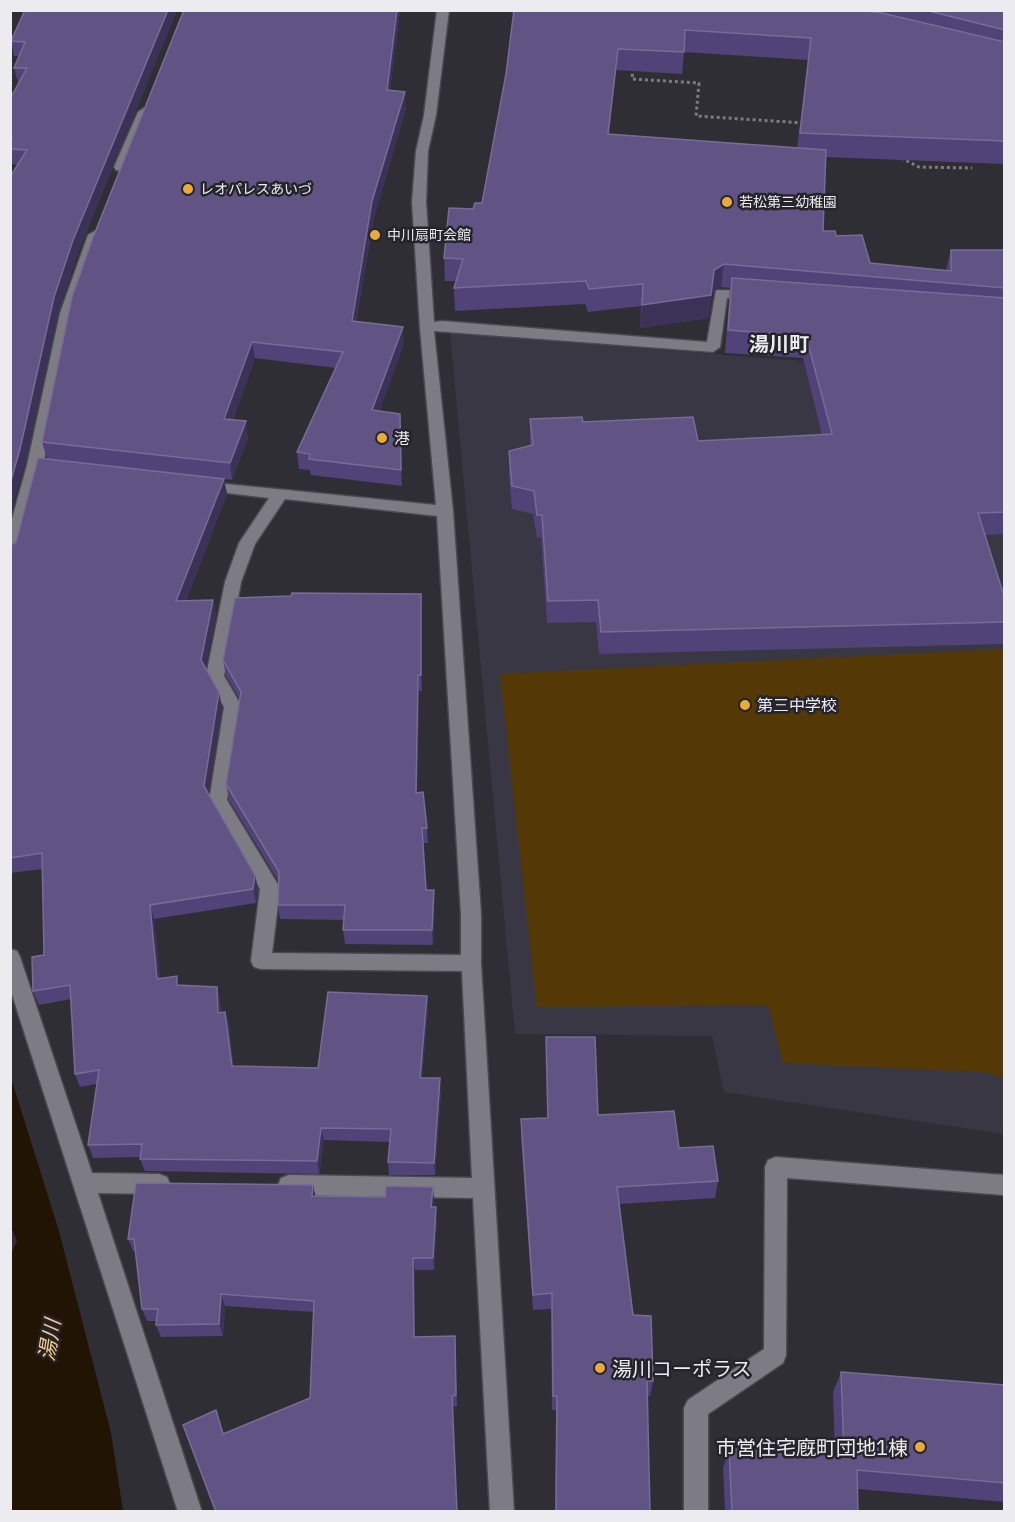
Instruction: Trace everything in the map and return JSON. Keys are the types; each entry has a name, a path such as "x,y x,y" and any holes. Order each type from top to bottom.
{"street":[{"path":"443,10 419,179 428,328 445,511 471,914 471,963 502,1512"},
{"path":"116,182 150,96"},
{"path":"10,557 41,465 67,313 99,224"},
{"path":"428,328 442,325 713,347 721,293 769,296"},
{"path":"187,483 445,511"},
{"path":"280,494 247,543 232,582 215,676 233,707 218,801 270,888 261,961 471,963"},
{"path":"10,957 86,1183 126,1320 190,1512"},
{"path":"696,1512 696,1408 775,1355 776,1167 1005,1185"},
{"path":"86,1183 180,1184"},
{"path":"274,1185 485,1188"}],"path":[{"path":"633,68 632,79 699,83 696,116 813,123"},
{"path":"899,148 901,158 919,167 972,168"}],"shaded area":[{"name":"第三中学校","path":"450,333 1004,377 1004,1134 724,1092 712,1036 515,1034"},
{"path":"1004,649 1004,1078 984,1072 783,1063 768,1005 537,1007 500,674"}],"water":[{"name":"湯川","path":"11,1078 59,1231 111,1433 123,1511 11,1511 10,1256 17,1241 10,1225"}],"building":[{"path":"25,10 168,10 73,240 54,297 10,484 10,177 27,150 10,149 12,138 10,138 10,99 27,68 14,68 25,42 11,41"},
{"path":"184,10 397,10 387,90 405,92 372,201 352,321 403,327 372,410 400,414 401,470 309,459 310,454 297,452 343,352 252,342 224,419 246,421 230,463 42,442 72,297 92,240"},
{"path":"514,10 857,10 882,13 1005,42 1005,141 800,133 811,38 685,30 684,52 618,49 608,134 826,150 823,231 835,231 836,236 862,235 870,263 951,271 951,250 1005,250 1005,288 724,264 714,270 711,295 642,305 643,284 589,289 586,281 454,288 463,259 444,258 449,208 473,209 475,203 482,203 506,74"},
{"path":"925,10 1005,10 1005,30"},
{"path":"732,278 1005,298 1005,512 978,513 1005,599 1005,622 601,632 598,600 548,601 542,515 537,515 534,491 512,486 509,451 533,445 530,419 582,417 583,422 693,417 698,441 832,434 806,336 728,330"},
{"path":"38,458 224,479 176,601 213,600 201,660 219,692 204,786 255,875 253,889 150,905 157,979 177,976 177,985 217,987 218,1013 225,1012 232,1066 318,1068 328,992 427,996 420,1078 440,1078 434,1163 388,1162 391,1129 321,1128 317,1161 140,1159 142,1144 88,1145 99,1070 75,1074 70,985 33,991 32,957 44,955 42,853 10,858 10,546 16,542"},
{"path":"292,593 421,594 421,675 418,675 416,793 423,792 427,828 422,828 426,890 434,890 432,930 343,930 345,905 278,905 279,872 226,784 241,692 223,660 235,598 291,596"},
{"path":"546,1037 595,1037 598,1115 674,1111 679,1148 713,1146 718,1181 617,1187 633,1315 651,1316 653,1381 647,1381 650,1512 556,1512 557,1396 553,1396 552,1293 533,1295 521,1119 548,1118"},
{"path":"136,1183 313,1185 312,1196 385,1197 386,1186 433,1187 431,1207 436,1207 433,1258 413,1258 414,1337 455,1336 456,1395 452,1396 457,1512 216,1512 183,1425 216,1410 223,1434 310,1398 314,1301 221,1294 219,1324 156,1325 158,1309 142,1309 134,1239 128,1239"},
{"path":"841,1372 1005,1385 1005,1483 857,1470 858,1512 732,1512 729,1449 844,1454"}],"place":[{"name":"レオパレスあいづ","path":"188,189"},
{"name":"若松第三幼稚園","path":"727,202"},
{"name":"中川扇町会館","path":"375,235"},
{"name":"港","path":"382,438"},
{"name":"第三中学校","path":"745,705"},
{"name":"湯川コーポラス","path":"600,1368"},
{"name":"市営住宅廐町団地1棟","path":"920,1447"}],"district":[{"name":"湯川町","path":"779,343"}]}
